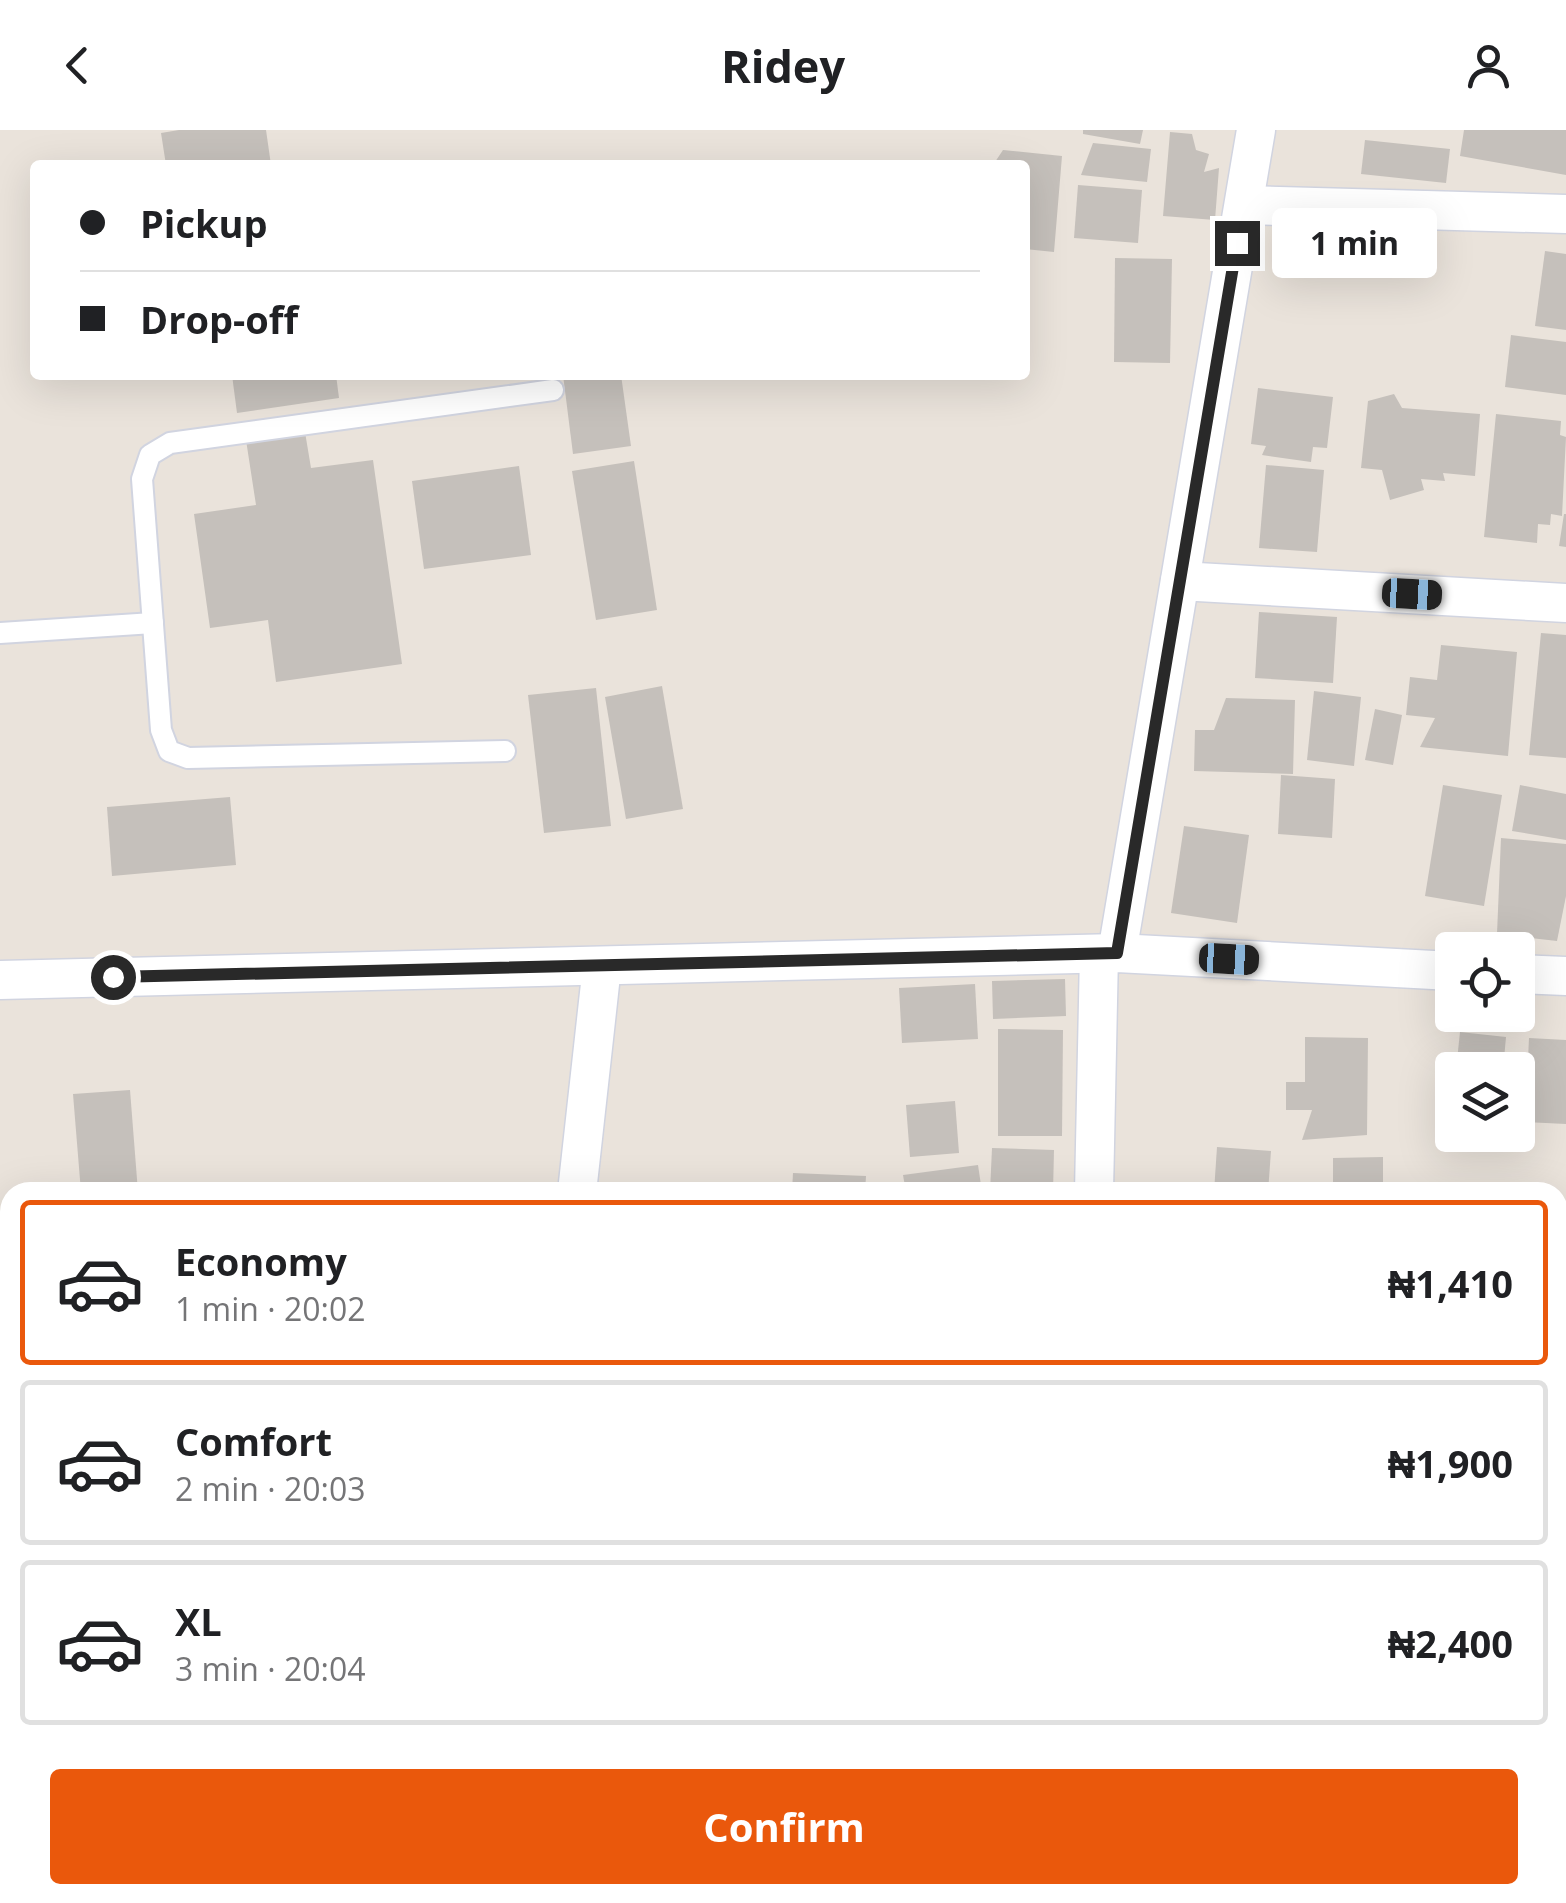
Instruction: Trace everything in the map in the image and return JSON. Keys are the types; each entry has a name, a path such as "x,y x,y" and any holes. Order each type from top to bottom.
{"street":[{"path":"1095,1182 1108,954 1180,581 1256,130"},
{"path":"1244,205 1566,214"},
{"path":"1180,581 1566,603"},
{"path":"0,980 1108,954 1435,969"},
{"path":"578,1182 602,966"},
{"path":"1535,975 1566,976"}],"lane":[{"path":"506,751 188,758 169,751 161,730 142,479 150,456 170,443 553,390"},
{"path":"0,633 153,623"}],"building":[{"path":"266,130 270,160 165,160 161,133"},
{"path":"1083,130 1143,130 1140,144 1083,134"},
{"path":"1464,130 1566,130 1566,175 1460,156"},
{"path":"1170,132 1192,134 1196,150 1209,154 1204,172 1219,168 1215,220 1163,216"},
{"path":"1365,140 1450,149 1446,183 1361,174"},
{"path":"1093,143 1151,149 1147,182 1081,175"},
{"path":"1003,150 1062,156 1054,252 1030,250 1030,160 996,160"},
{"path":"1078,185 1142,190 1138,243 1074,238"},
{"path":"1545,251 1566,254 1566,330 1535,326"},
{"path":"1115,258 1172,259 1170,363 1114,362"},
{"path":"1511,335 1566,342 1566,395 1505,387"},
{"path":"233,380 337,380 339,398 237,413"},
{"path":"564,380 622,380 631,446 573,454"},
{"path":"1258,388 1333,397 1327,448 1313,447 1311,462 1262,455 1266,446 1251,444"},
{"path":"1394,394 1402,408 1480,414 1475,476 1443,473 1445,481 1421,479 1424,490 1390,500 1382,470 1361,468 1368,401"},
{"path":"1496,414 1561,421 1560,435 1566,437 1562,516 1551,514 1550,525 1538,524 1537,543 1484,537"},
{"path":"305,432 311,468 373,460 402,664 276,682 268,620 210,628 194,514 256,505 246,440"},
{"path":"634,461 657,610 596,620 572,471"},
{"path":"1266,465 1324,470 1317,552 1259,548"},
{"path":"519,466 531,555 424,569 412,481"},
{"path":"1566,514 1566,547 1559,546"},
{"path":"1259,612 1337,617 1333,683 1255,678"},
{"path":"1541,633 1566,635 1566,758 1529,755"},
{"path":"1441,645 1517,652 1508,756 1420,747 1435,718 1406,715 1410,677 1437,680"},
{"path":"662,686 683,809 626,819 605,697"},
{"path":"596,688 611,826 544,833 528,695"},
{"path":"1314,691 1361,697 1354,766 1307,760"},
{"path":"1226,698 1295,700 1293,774 1194,771 1195,730 1214,730"},
{"path":"1375,709 1402,715 1393,765 1365,760"},
{"path":"1281,775 1335,779 1332,838 1278,834"},
{"path":"1443,785 1502,795 1484,906 1425,896"},
{"path":"1520,785 1566,794 1566,840 1512,831"},
{"path":"230,797 236,865 112,876 107,807"},
{"path":"1184,826 1249,835 1237,923 1171,913"},
{"path":"1501,838 1566,844 1566,896 1557,941 1535,938 1535,932 1497,932"},
{"path":"1065,979 1066,1016 993,1019 992,981"},
{"path":"975,984 978,1039 902,1043 899,988"},
{"path":"998,1029 1063,1030 1062,1136 998,1136"},
{"path":"1460,1032 1506,1037 1505,1052 1458,1052"},
{"path":"1305,1037 1368,1038 1367,1135 1302,1140 1312,1110 1286,1110 1286,1082 1305,1082"},
{"path":"1529,1038 1566,1040 1566,1124 1535,1122 1535,1052 1528,1052"},
{"path":"130,1090 137,1182 80,1182 73,1094"},
{"path":"955,1101 959,1153 910,1157 906,1105"},
{"path":"1217,1147 1271,1151 1269,1182 1215,1182"},
{"path":"992,1148 1054,1150 1053,1182 990,1182"},
{"path":"1383,1157 1383,1182 1333,1182 1333,1158"},
{"path":"978,1165 981,1182 904,1182 903,1175"},
{"path":"793,1173 866,1176 866,1182 793,1182"}],"route":[{"path":"113,977 1117,953 1237,243"}]}
